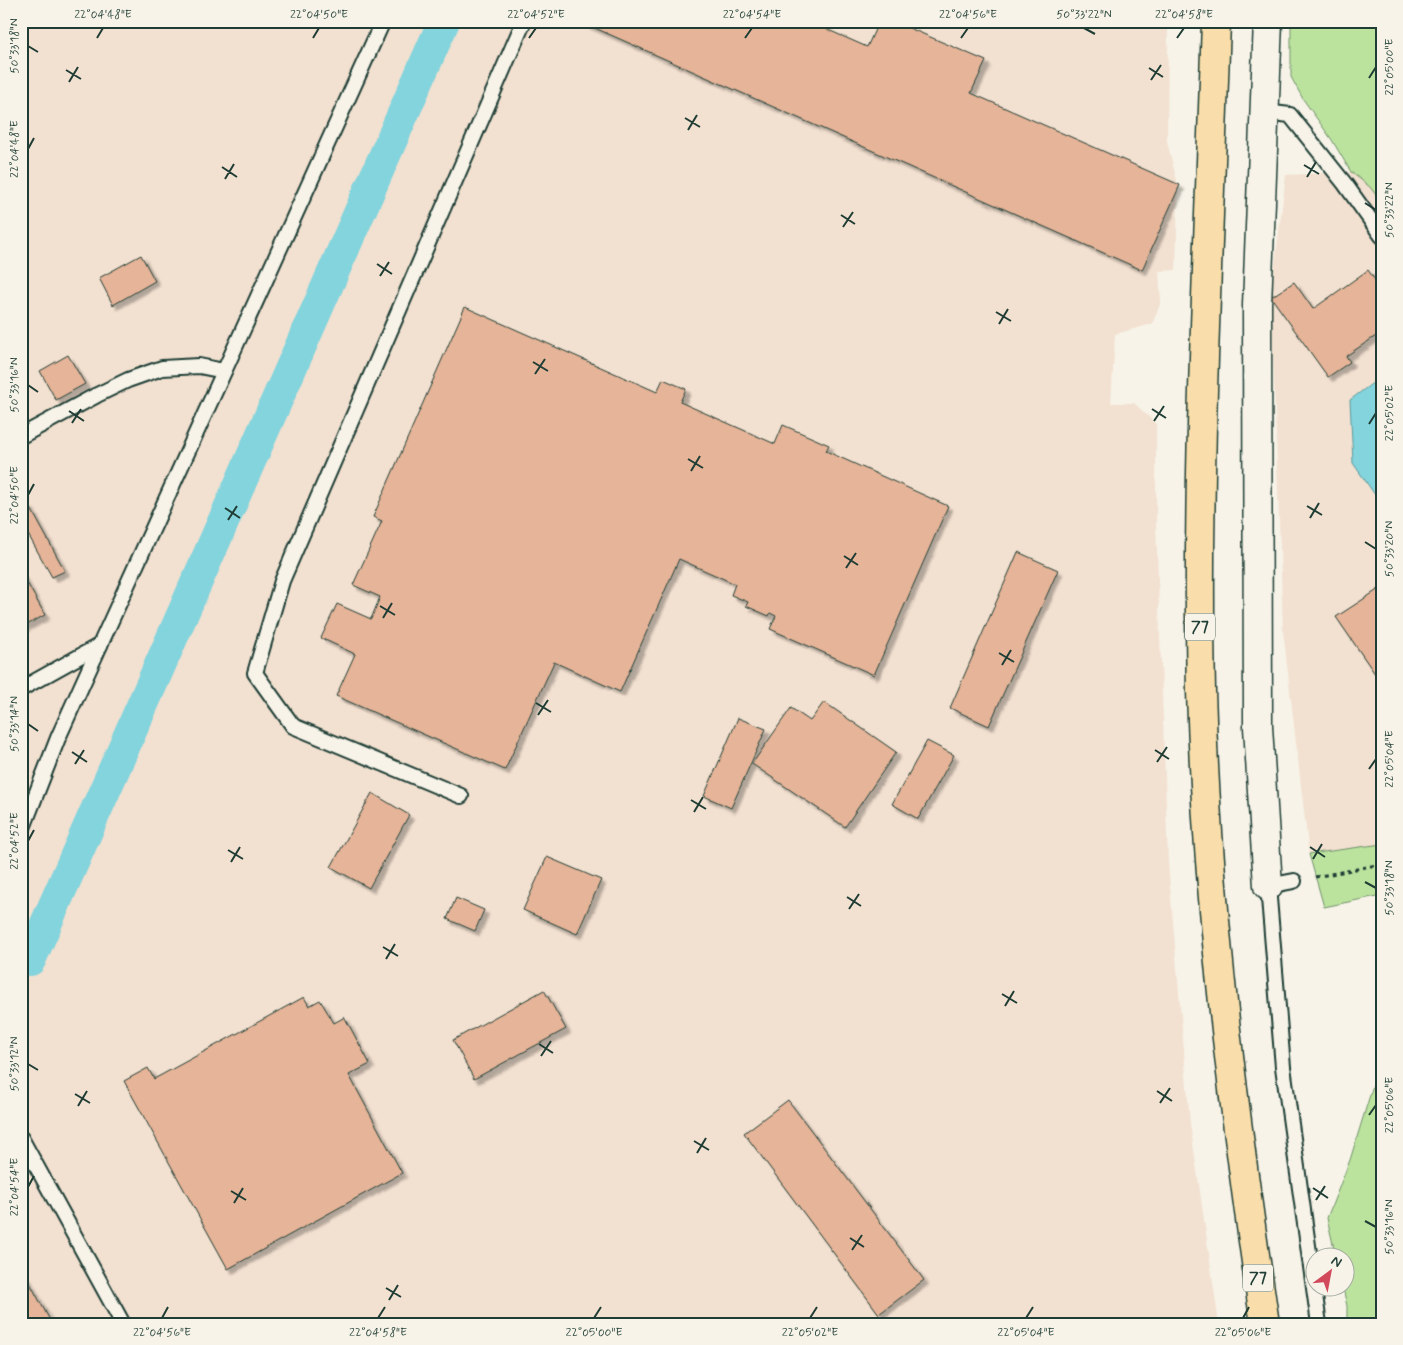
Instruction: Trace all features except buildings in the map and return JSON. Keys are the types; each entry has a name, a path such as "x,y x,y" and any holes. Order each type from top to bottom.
{"main road":[{"name":"77","path":"1216,21 1200,496 1202,708 1207,818 1217,956 1234,1102 1265,1324"}],"street":[{"path":"1268,21 1256,304 1258,727 1268,886"}],"lane":[{"path":"21,833 58,738 383,21"},
{"path":"461,796 293,726 255,673 282,581 524,21"},
{"path":"1265,112 1290,115 1345,184 1382,236"},
{"path":"21,436 128,380 162,368 199,366 224,371"},
{"path":"21,690 100,645"},
{"path":"1294,881 1268,886 1283,1067 1320,1324"},
{"path":"21,1138 123,1324"}],"path":[{"path":"1294,881 1382,864"}],"shaded area":[{"path":"21,21 1168,21 1167,142 1178,185 1176,270 1159,271 1161,302 1152,324 1115,334 1111,403 1134,403 1156,424 1156,524 1168,863 1190,1123 1219,1324 21,1324"},
{"path":"1382,168 1382,376 1350,400 1353,463 1382,505 1382,844 1309,854 1283,630 1271,297 1286,175 1351,172"}],"green space":[{"path":"1291,21 1382,21 1382,203 1370,187 1351,172 1332,140 1303,99 1291,77"},
{"path":"1382,844 1382,895 1324,907 1309,854"},
{"path":"1382,1056 1382,1324 1347,1324 1345,1298 1356,1298 1356,1248 1334,1248 1327,1218 1350,1160"}],"water":[{"path":"1382,376 1382,505 1353,463 1350,400"}],"waterway":[{"path":"30,960 444,21"}]}
